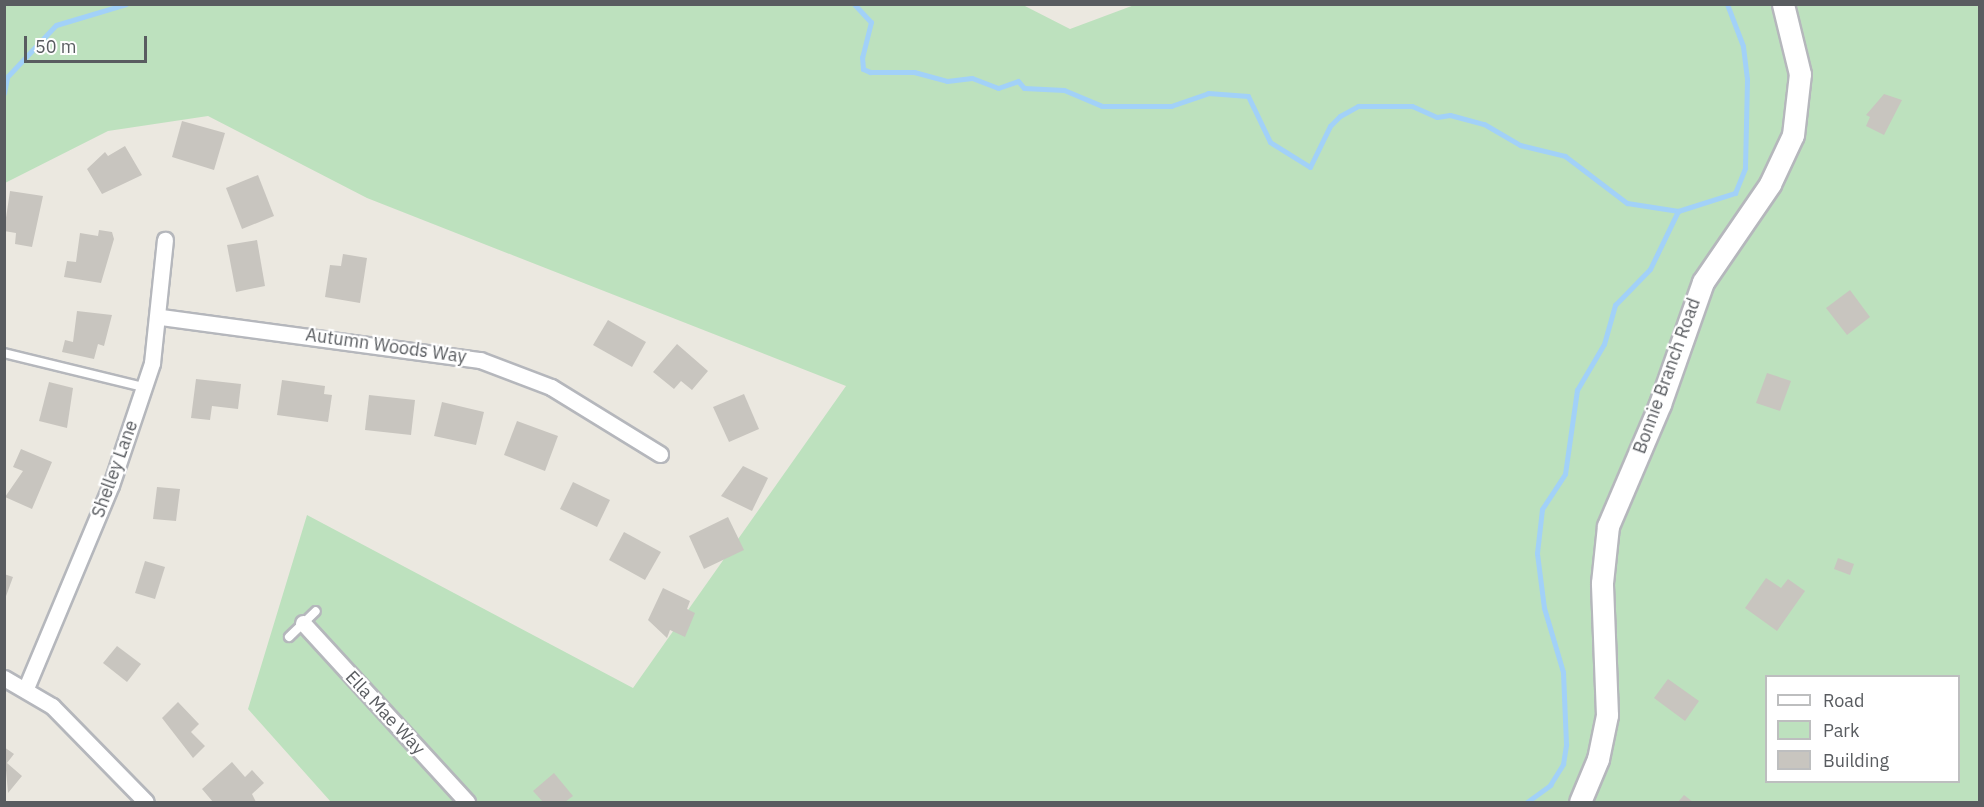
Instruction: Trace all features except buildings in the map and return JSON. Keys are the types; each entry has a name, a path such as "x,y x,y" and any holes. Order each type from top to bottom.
{"street":[{"name":"Bonnie Branch Road","path":"1580,802 1598,759 1607,715 1602,583 1608,526 1660,404 1703,282 1770,184 1793,135 1800,74 1783,4"},
{"name":"Shelley Lane","path":"26,688 111,485 144,387 161,316 165,240"},
{"name":"Autumn Woods Way","path":"161,316 480,360 551,387 660,454"},
{"name":"Ella Mae Way","path":"303,623 467,802"},
{"path":"4,678 26,688 52,706 146,802"}],"lane":[{"path":"4,353 144,387"},
{"path":"289,637 316,611"}],"green space":[{"path":"1021,4 1070,29 1137,4 1979,5 1979,802 331,802 248,709 307,515 633,688 846,386 367,198 208,116 108,131 5,183 5,5"}],"waterway":[{"path":"4,93 7,77 56,25 126,4"},
{"path":"854,4 871,22 862,57 863,69 870,72 914,72 947,81 972,78 998,88 1018,81 1024,88 1064,90 1102,106 1171,106 1208,93 1248,96 1270,142 1310,167 1330,126 1340,116 1358,106 1412,106 1437,117 1450,115 1484,124 1520,145 1565,156 1627,203 1678,211"},
{"path":"1527,802 1550,785 1563,764 1566,744 1563,672 1544,608 1537,553 1542,509 1565,474 1577,390 1604,344 1615,305 1650,269 1678,211 1735,193 1745,168 1747,79 1743,46 1727,4"}]}
